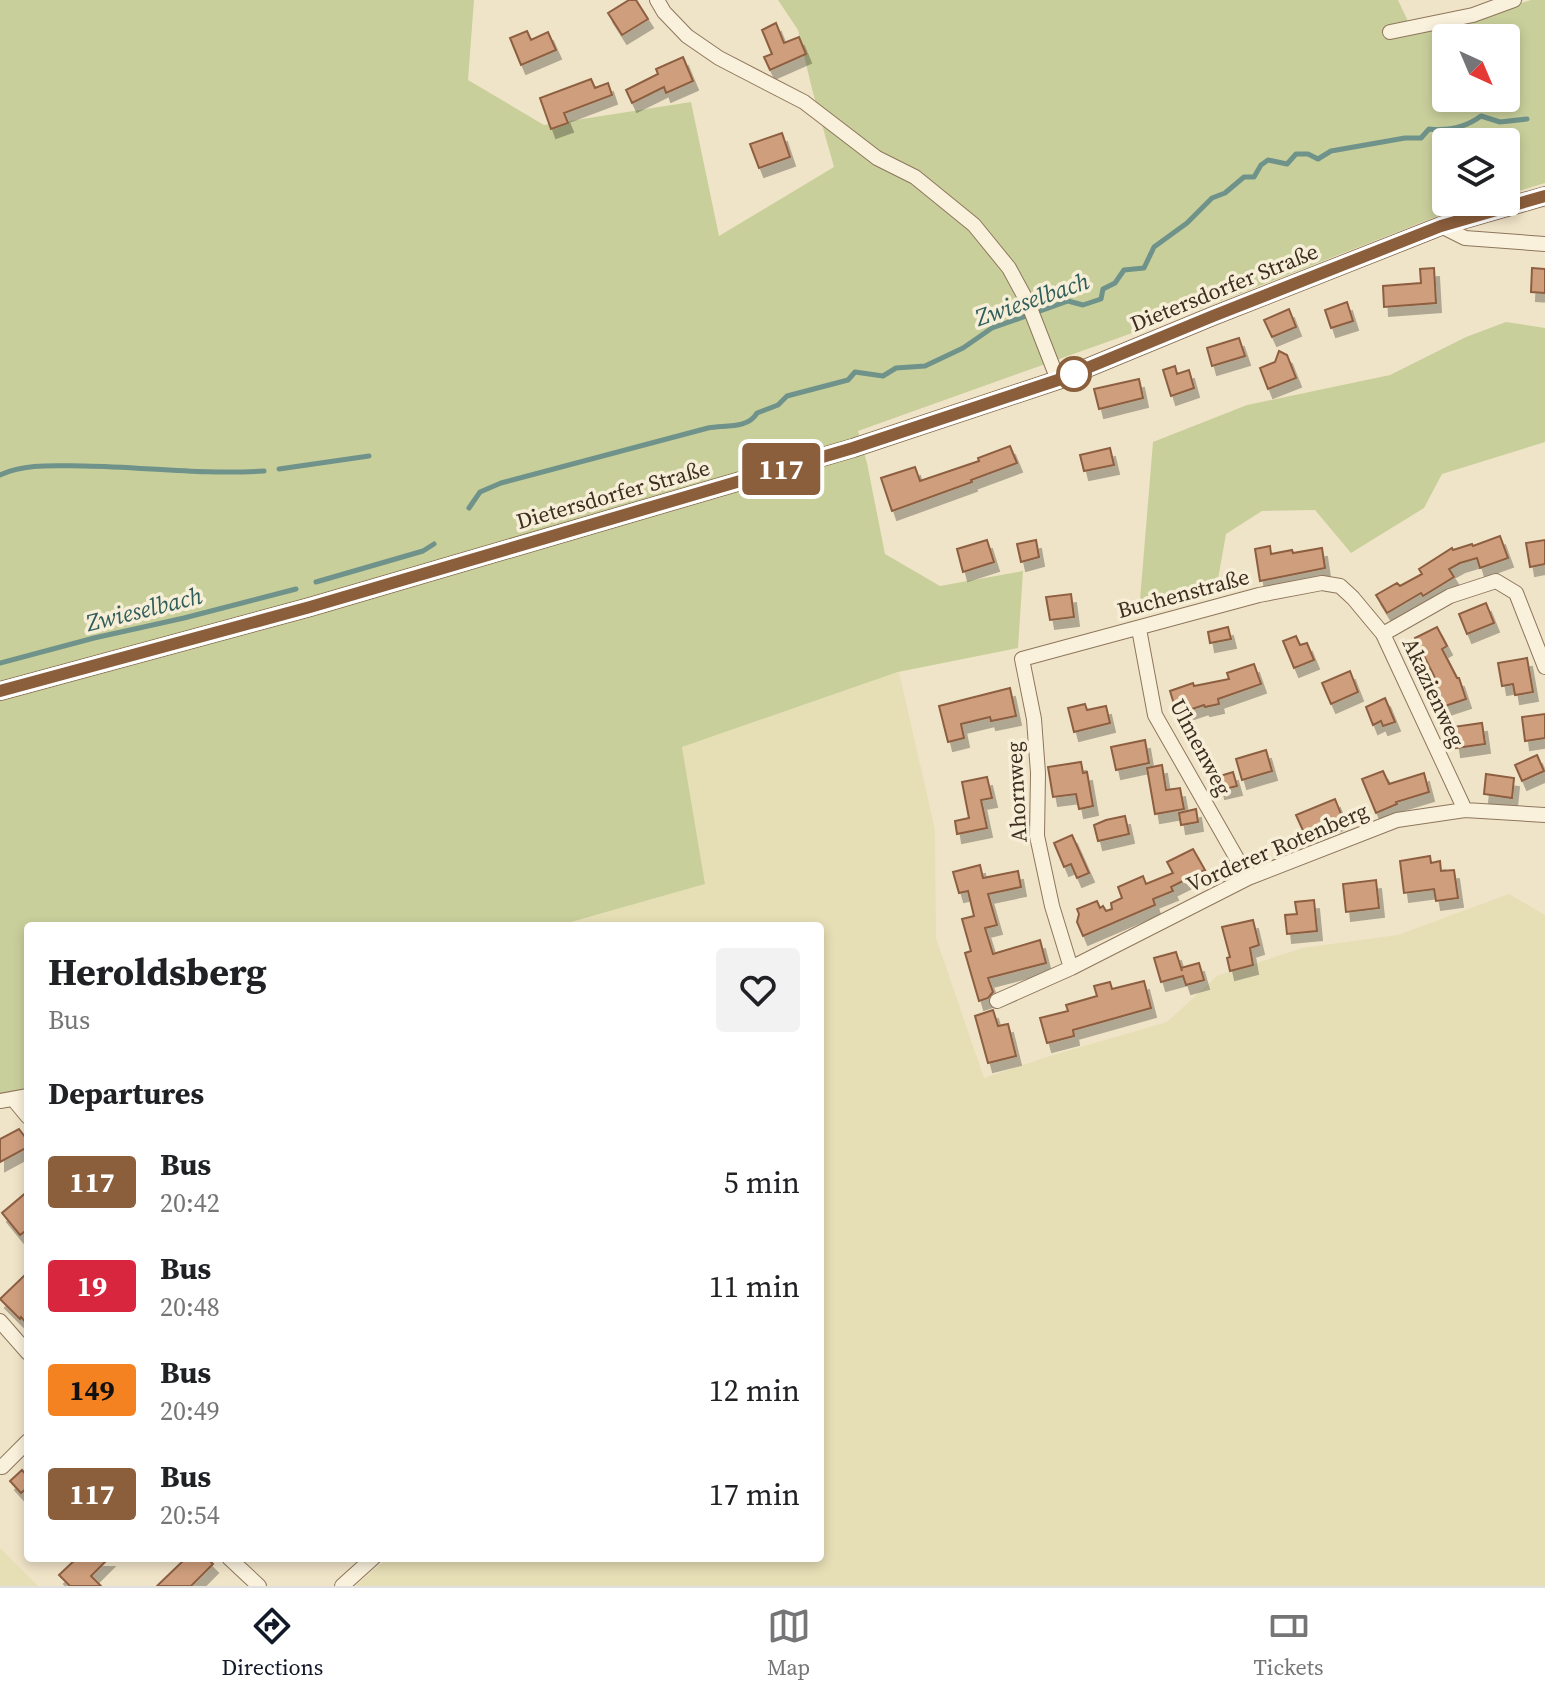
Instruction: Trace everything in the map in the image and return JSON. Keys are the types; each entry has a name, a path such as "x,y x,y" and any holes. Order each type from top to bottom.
{"street":[{"path":"657,0 687,36 719,58 804,102 877,158 915,177 974,225 1009,268 1028,303 1058,380"},
{"path":"1390,32 1473,15 1514,0"},
{"name":"Dietersdorfer Straße","path":"0,691 310,607 853,448 1058,380 1441,226 1545,196"},
{"path":"1441,226 1465,238 1545,244"},
{"path":"1383,634 1450,596 1496,581 1516,593 1545,667"},
{"name":"Buchenstraße","path":"1022,659 1259,595 1322,583 1340,586 1353,598"},
{"name":"Akazienweg","path":"1353,598 1383,634 1465,810"},
{"name":"Ulmenweg","path":"1139,629 1155,715 1248,878"},
{"name":"Ahornweg","path":"1022,659 1034,719 1038,773 1037,836 1052,906 1071,968"},
{"name":"Vorderer Rotenberg","path":"997,1001 1071,968 1248,878 1397,820 1465,810 1545,815"},
{"path":"0,1321 24,1348"},
{"path":"2,1467 24,1445"},
{"path":"233,1562 259,1586"},
{"path":"342,1586 369,1562"}],"shaded area":[{"path":"899,672 935,830 936,938 984,1078 1167,1022 1217,976 1302,948 1398,935 1509,894 1545,915 1545,1586 355,1586 383,1562 824,1562 824,922 571,922 705,884 682,747"},
{"path":"0,1548 38,1586 0,1586"}],"green space":[{"path":"0,0 474,0 468,80 544,125 691,102 719,236 834,167 798,30 778,0 1398,0 1413,32 1432,28 1432,112 1520,112 1520,24 1448,24 1531,0 1545,0 1545,183 1520,191 1520,128 1432,128 1432,216 1438,216 1208,306 858,431 885,554 940,586 1023,571 1018,648 898,672 682,747 705,884 571,922 24,922 24,1093 0,1099"},
{"path":"1506,322 1545,328 1545,442 1442,474 1424,508 1351,553 1315,510 1262,511 1226,534 1217,585 1139,612 1153,442 1247,405 1390,375 1466,337"}],"building":[{"path":"629,0 636,0 648,19 622,35 608,13"},
{"path":"776,23 784,43 799,37 806,54 770,70 764,57 772,54 762,30"},
{"path":"527,31 531,40 548,32 556,50 521,65 510,38"},
{"path":"683,57 693,81 666,93 664,87 632,103 626,90 658,74 656,69"},
{"path":"591,79 595,88 608,83 612,95 564,113 568,123 551,129 540,98"},
{"path":"782,133 790,157 759,168 750,144"},
{"path":"1434,268 1436,303 1384,307 1383,286 1421,283 1420,269"},
{"path":"1532,268 1545,269 1545,293 1531,292"},
{"path":"1347,302 1353,321 1331,328 1325,310"},
{"path":"1289,309 1296,327 1272,337 1264,320"},
{"path":"1239,338 1245,356 1212,366 1207,348"},
{"path":"1279,351 1287,355 1296,378 1268,389 1260,368 1275,362"},
{"path":"1175,366 1177,374 1189,370 1194,388 1171,396 1163,370"},
{"path":"1139,379 1143,398 1099,409 1094,389"},
{"path":"1010,446 1017,463 892,511 881,478 915,467 920,481 979,461 978,458"},
{"path":"1110,448 1114,465 1084,471 1080,455"},
{"path":"1500,536 1508,558 1480,568 1477,558 1460,563 1449,569 1454,577 1387,613 1376,595 1422,574 1419,569 1452,548 1473,546"},
{"path":"987,540 994,562 963,572 957,549"},
{"path":"1036,540 1039,557 1021,562 1017,544"},
{"path":"1545,540 1545,564 1530,567 1526,543"},
{"path":"1270,546 1271,554 1322,548 1325,568 1260,581 1255,549"},
{"path":"1071,594 1074,617 1050,620 1046,597"},
{"path":"1486,603 1494,623 1467,634 1459,614"},
{"path":"1228,627 1231,639 1210,643 1208,632"},
{"path":"1437,627 1447,646 1442,649 1459,678 1466,699 1439,708 1432,686 1438,684 1415,638"},
{"path":"1296,636 1300,645 1307,643 1314,660 1294,668 1283,641"},
{"path":"1527,658 1533,692 1515,695 1513,684 1502,686 1498,663"},
{"path":"1254,664 1261,684 1218,699 1219,704 1204,705 1177,714 1170,691 1193,683 1194,686 1229,679 1227,673"},
{"path":"1350,671 1358,692 1331,704 1322,683"},
{"path":"1010,688 1016,716 991,721 990,717 961,724 964,738 948,742 939,706"},
{"path":"1385,698 1395,722 1383,726 1381,721 1373,725 1366,707"},
{"path":"1085,704 1087,710 1106,706 1110,723 1074,732 1068,708"},
{"path":"1545,714 1545,738 1525,741 1522,717"},
{"path":"1482,723 1485,744 1456,748 1453,727"},
{"path":"1145,740 1149,763 1116,770 1111,747"},
{"path":"1266,750 1272,771 1242,780 1236,759"},
{"path":"1537,755 1544,771 1522,781 1515,765"},
{"path":"1081,762 1083,773 1087,772 1093,806 1079,809 1076,794 1053,797 1048,767"},
{"path":"1162,765 1166,790 1180,788 1184,809 1155,814 1147,768"},
{"path":"1383,771 1389,784 1424,773 1429,792 1396,802 1376,813 1362,779"},
{"path":"1233,772 1237,786 1220,790 1217,777"},
{"path":"1486,774 1514,778 1512,798 1484,794"},
{"path":"987,777 992,798 981,800 987,828 957,834 955,821 969,818 962,782"},
{"path":"1335,799 1343,819 1305,835 1296,815"},
{"path":"1196,809 1198,822 1181,825 1179,813"},
{"path":"1125,816 1129,834 1098,841 1094,825"},
{"path":"1072,835 1089,873 1077,878 1071,864 1064,867 1054,843"},
{"path":"1193,849 1205,870 1171,887 1173,891 1153,899 1155,905 1083,936 1077,922 1077,909 1097,901 1100,908 1103,906 1106,911 1112,909 1111,903 1122,898 1118,887 1143,876 1146,884 1173,873 1167,862"},
{"path":"1430,856 1431,863 1440,861 1441,871 1454,870 1458,898 1436,901 1434,889 1404,893 1400,861"},
{"path":"980,865 983,878 1018,871 1021,887 988,894 997,925 985,928 993,954 1040,940 1046,963 988,978 993,992 979,1001 965,953 971,951 962,919 974,916 968,891 959,893 953,872"},
{"path":"1376,880 1379,908 1346,912 1343,884"},
{"path":"1314,900 1317,931 1287,934 1285,915 1297,914 1295,902"},
{"path":"1253,920 1259,945 1250,948 1253,965 1230,971 1227,958 1230,957 1222,927"},
{"path":"1176,952 1181,968 1199,963 1204,980 1186,985 1183,976 1161,982 1154,958"},
{"path":"1144,981 1151,1008 1073,1030 1074,1036 1047,1043 1040,1018 1068,1011 1066,1005 1097,996 1094,986 1110,982 1112,989"},
{"path":"993,1010 998,1026 1008,1024 1016,1056 988,1063 975,1016"},
{"path":"19,1129 24,1136 24,1149 0,1162 0,1139"},
{"path":"24,1194 24,1232 20,1235 2,1213"},
{"path":"24,1276 24,1320 0,1299"},
{"path":"22,1470 24,1490 21,1493 10,1481"},
{"path":"73,1562 105,1562 91,1576 101,1586 70,1586 59,1575"},
{"path":"182,1562 213,1564 191,1586 157,1586"}],"waterway":[{"name":"Zwieselbach","path":"469,508 480,492 501,483 708,428 742,424 757,413 778,405 787,396 848,380 855,372 883,376 896,368 925,366 963,348 992,328 1068,301 1083,305 1101,299 1103,289 1115,283 1124,270 1144,268 1154,247 1187,223 1212,198 1225,193 1244,177 1254,177 1268,160 1287,164 1296,154 1308,154 1318,159 1331,151 1421,138 1429,129 1456,128 1481,116 1500,122 1527,119"},
{"path":"279,469 369,456"},
{"path":"0,475 30,467 52,466 264,471"},
{"name":"Zwieselbach","path":"316,582 423,551 434,544"},
{"name":"Zwieselbach","path":"0,663 296,589"}],"bus line":[{"name":"117","path":"0,691 310,607 853,448 1058,380 1441,226 1545,196"}]}
